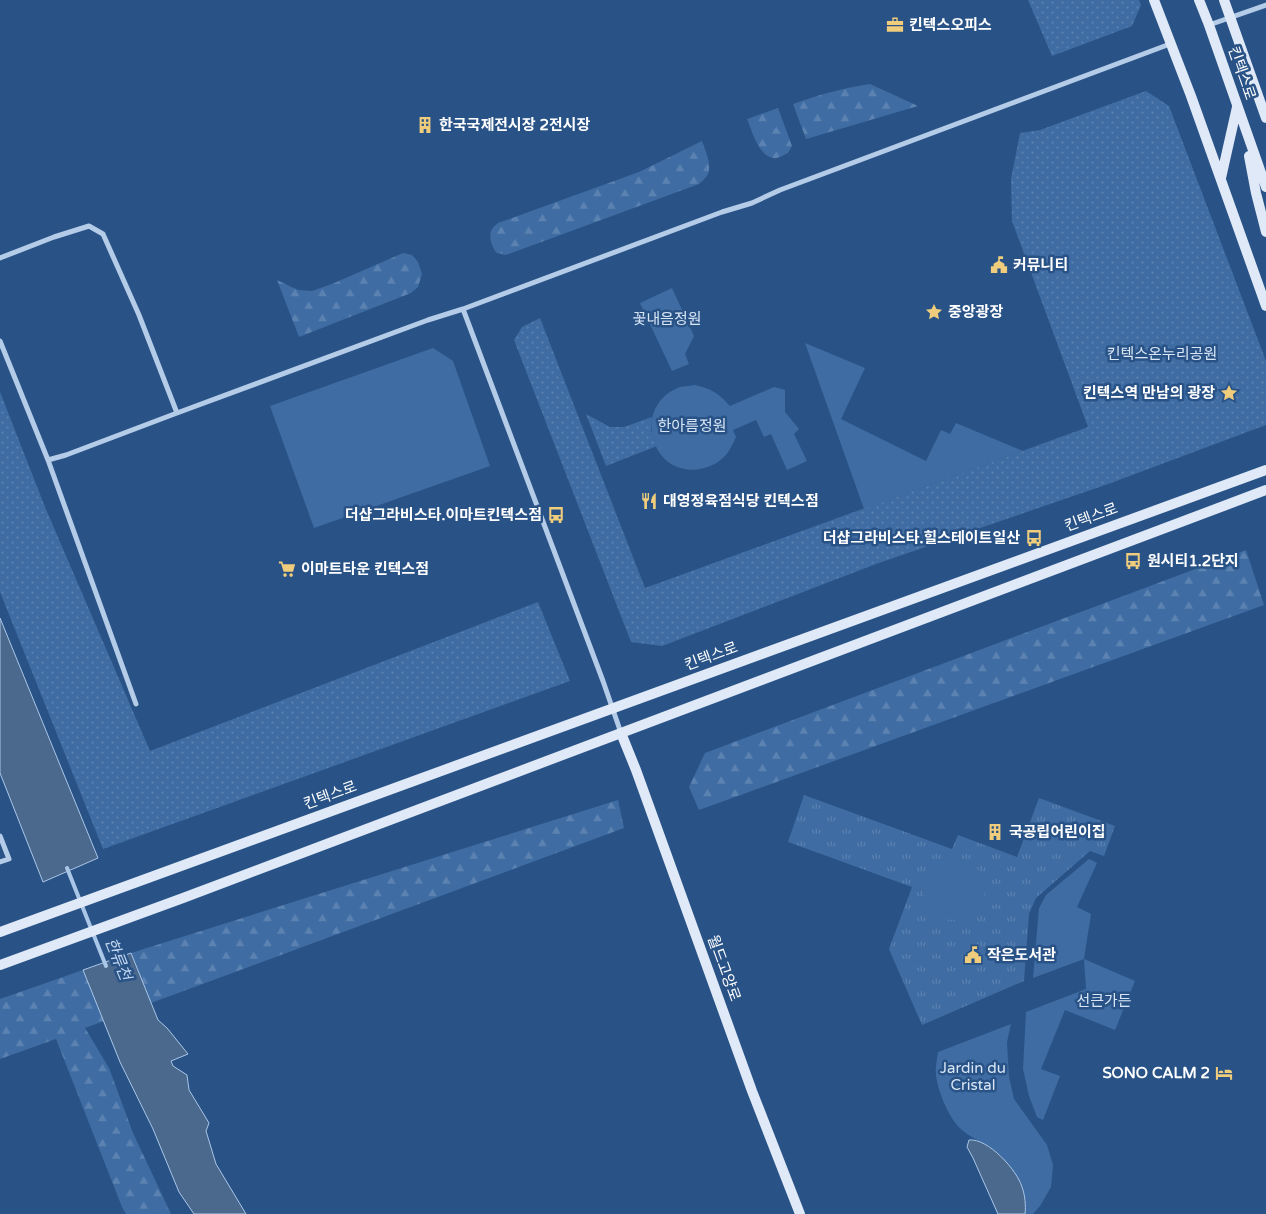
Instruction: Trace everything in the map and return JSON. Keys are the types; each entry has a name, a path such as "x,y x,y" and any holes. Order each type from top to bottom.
{"main road":[{"path":"1154,0 1191,96 1266,306"},
{"name":"킨텍스로","path":"1199,0 1266,187"},
{"name":"킨텍스로","path":"1224,0 1266,118"},
{"path":"1220,178 1237,106"},
{"path":"1237,106 1266,232"},
{"name":"킨텍스로","path":"4,930 1266,470"},
{"path":"0,965 183,898 1266,490"},
{"name":"월드고양로","path":"620,733 636,770 752,1090 800,1214"}],"street":[{"path":"1209,24 1266,5"},
{"path":"48,460 66,455 428,320 463,309 722,212 752,203 1170,44"},
{"path":"0,258 89,226 103,234 139,315 177,413"},
{"path":"463,309 613,707 620,733"},
{"path":"0,341 48,460 136,704"},
{"path":"0,836 9,859 0,862"}],"green space":[{"path":"1028,0 1139,0 1141,5 1132,26 1052,56"},
{"path":"870,84 918,106 806,139 793,104 831,92"},
{"name":"킨텍스온누리공원","path":"1146,91 1169,106 1266,361 1266,425 1111,483 876,564 662,646 631,642 514,340 522,327 540,318 645,588 1088,427 1012,221 1011,179 1020,133 1040,130"},
{"path":"778,108 792,146 788,153 773,158 768,156 759,147 747,119"},
{"path":"702,141 708,157 709,170 699,184 506,255 497,253 491,242 491,232 498,223 639,172"},
{"path":"403,253 412,255 418,262 422,274 418,287 411,293 299,337 277,280 298,290 312,291"},
{"name":"꽃내음정원","path":"672,288 694,336 685,354 689,364 672,371 640,303"},
{"path":"805,343 865,368 841,419 926,461 941,430 950,434 956,423 1023,451 864,509"},
{"path":"433,348 453,361 490,466 314,528 270,406"},
{"name":"한아름정원","path":"695,385 714,392 730,406 774,387 785,390 785,412 799,429 794,434 807,461 787,470 771,434 764,437 756,420 733,430 736,437 729,450 724,457 710,466 693,470 684,469 668,462 656,447 653,437 651,427 656,407 670,392 680,387"},
{"path":"0,392 45,507 150,751 538,602 570,681 103,849 0,592"},
{"path":"586,414 610,427 624,427 652,417 651,431 657,446 606,466"},
{"path":"1246,550 1264,605 699,810 689,787 705,753"},
{"path":"804,795 952,849 958,835 1017,857 1039,798 1115,826 1104,856 1090,851 1036,898 1029,914 1024,981 922,1025 889,949 912,887 788,842"},
{"path":"618,800 624,828 151,1003 131,953"},
{"path":"948,858 960,858 976,867 983,877 985,889 983,901 976,911 960,920 948,920 937,915 928,906 923,895 923,883 928,872 937,863"},
{"path":"1089,859 1097,863 1077,907 1091,914 1084,959 1033,978 1039,908 1046,895"},
{"name":"선큰가든","path":"1084,959 1135,981 1115,1030 1065,1010 1041,1069 1060,1076 1043,1120 1037,1117 1029,1096 1023,1069 1026,1012 1086,989"},
{"path":"83,970 104,1021 85,1028 109,1068 133,1133 171,1214 126,1214 56,1039 0,1059 0,999"},
{"name":"Jardin du Cristal","path":"1011,1024 1007,1042 1009,1077 1014,1099 1047,1145 1053,1165 1051,1187 1033,1214 1025,1214 1026,1207 1023,1192 1018,1179 1010,1167 993,1149 971,1137 957,1125 942,1097 936,1075 938,1052"}],"water":[{"path":"0,618 98,858 43,882 0,773"},
{"path":"131,953 158,1020 188,1054 171,1061 173,1066 187,1075 189,1090 209,1123 206,1131 216,1164 246,1214 194,1214 179,1192 153,1129 120,1062 83,970"},
{"path":"969,1140 985,1144 1008,1164 1019,1180 1023,1190 1025,1214 998,1214 967,1147"}],"waterway":[{"name":"한류천","path":"67,868 106,966"}],"place":[{"name":"킨텍스오피스","path":"895,25"},
{"name":"한국국제전시장 2전시장","path":"425,125"},
{"name":"커뮤니티","path":"999,265"},
{"name":"중앙광장","path":"934,312"},
{"name":"킨텍스역 만남의 광장","path":"1229,393"},
{"name":"대영정육점식당 킨텍스점","path":"649,501"},
{"name":"더샵그라비스타.이마트킨텍스점","path":"556,515"},
{"name":"더샵그라비스타.힐스테이트일산","path":"1034,538"},
{"name":"원시티1.2단지","path":"1133,561"},
{"name":"이마트타운 킨텍스점","path":"287,569"},
{"name":"국공립어린이집","path":"995,832"},
{"name":"작은도서관","path":"973,955"},
{"name":"SONO CALM 2","path":"1224,1073"}]}
